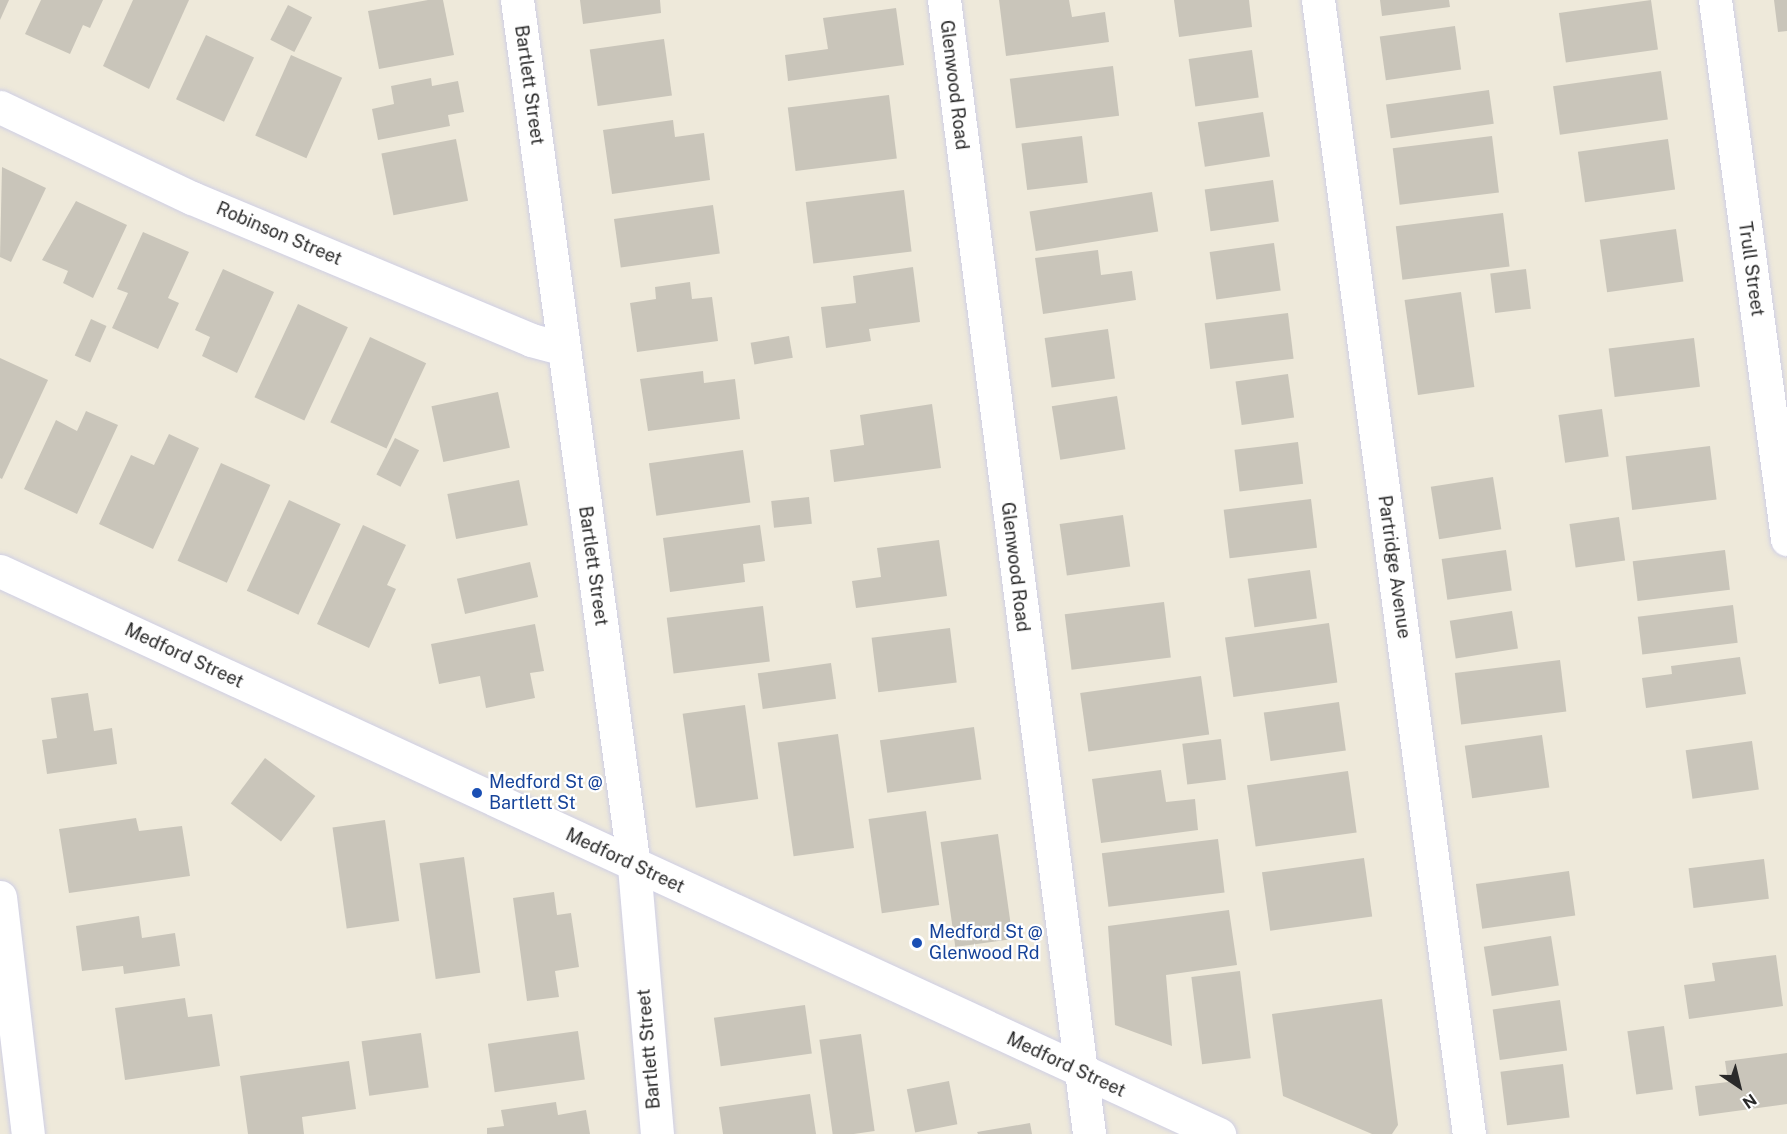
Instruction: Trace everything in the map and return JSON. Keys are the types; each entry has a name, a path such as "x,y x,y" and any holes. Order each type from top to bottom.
{"street":[{"name":"Bartlett Street","path":"517,0 633,866 657,1134"},
{"name":"Glenwood Road","path":"944,0 1078,1071 1089,1134"},
{"name":"Partridge Avenue","path":"1318,0 1469,1134"},
{"name":"Trull Street","path":"1715,0 1787,539"},
{"name":"Robinson Street","path":"0,107 192,198 531,340 564,349"},
{"name":"Medford Street","path":"0,571 633,866 1219,1134"},
{"path":"0,897 28,1134"}],"building":[{"path":"0,0 9,0 0,20"},
{"path":"41,0 103,0 90,28 83,25 70,54 25,34"},
{"path":"133,0 189,0 149,89 103,66"},
{"path":"428,0 443,0 454,55 379,69 368,11"},
{"path":"580,0 660,0 661,13 583,24"},
{"path":"999,0 1069,0 1072,17 1105,12 1109,42 1006,56"},
{"path":"1174,0 1249,0 1252,27 1179,37"},
{"path":"1380,0 1449,0 1450,7 1382,16"},
{"path":"1651,0 1658,50 1566,62 1559,13"},
{"path":"1774,0 1787,0 1787,31 1778,32"},
{"path":"288,5 312,17 294,52 270,40"},
{"path":"896,8 904,65 788,81 785,55 828,49 823,18"},
{"path":"1455,26 1461,70 1386,80 1380,37"},
{"path":"206,35 254,57 224,122 176,99"},
{"path":"664,39 672,95 598,106 590,49"},
{"path":"1252,50 1259,98 1195,106 1189,59"},
{"path":"291,55 342,78 306,158 255,135"},
{"path":"1113,66 1119,116 1016,128 1010,79"},
{"path":"1661,71 1668,120 1560,135 1553,86"},
{"path":"431,78 432,86 458,81 464,112 448,115 450,126 378,140 372,109 394,104 391,86"},
{"path":"1489,90 1494,124 1391,138 1386,104"},
{"path":"889,95 897,159 796,171 788,107"},
{"path":"1263,112 1270,156 1205,167 1198,122"},
{"path":"673,120 675,137 704,133 710,180 612,194 603,130"},
{"path":"1082,136 1088,183 1027,190 1021,143"},
{"path":"1492,136 1499,193 1400,205 1393,148"},
{"path":"456,139 468,201 393,215 381,154"},
{"path":"1668,139 1675,190 1585,202 1578,152"},
{"path":"2,167 46,188 11,262 0,257"},
{"path":"1273,180 1279,222 1211,231 1205,190"},
{"path":"904,190 912,252 813,264 806,202"},
{"path":"1152,192 1158,232 1036,251 1030,211"},
{"path":"76,201 127,225 93,298 63,283 68,271 42,260"},
{"path":"713,205 720,254 621,267 614,219"},
{"path":"1503,213 1510,267 1402,280 1396,226"},
{"path":"1676,229 1683,281 1607,292 1600,240"},
{"path":"143,232 189,252 168,298 179,303 158,349 112,328 128,293 117,289"},
{"path":"1274,243 1281,291 1216,300 1210,252"},
{"path":"1098,250 1101,275 1132,271 1136,300 1043,314 1035,258"},
{"path":"913,267 920,322 869,329 871,341 826,348 821,307 856,303 853,276"},
{"path":"223,269 274,292 237,373 202,356 210,337 195,330"},
{"path":"1526,269 1531,309 1495,313 1490,273"},
{"path":"690,282 692,299 712,297 718,341 637,352 630,303 656,299 655,287"},
{"path":"1461,292 1474,387 1418,395 1405,300"},
{"path":"298,304 348,327 304,421 254,397"},
{"path":"1288,313 1294,359 1210,369 1205,323"},
{"path":"91,319 107,326 90,362 75,356"},
{"path":"1108,329 1115,379 1052,387 1045,338"},
{"path":"789,336 793,358 754,364 751,343"},
{"path":"370,337 426,363 386,448 330,422"},
{"path":"1694,338 1700,387 1615,397 1609,348"},
{"path":"0,358 48,380 2,479 0,478"},
{"path":"703,371 704,383 735,379 740,419 648,431 640,379"},
{"path":"1288,374 1294,418 1242,425 1236,381"},
{"path":"498,392 510,448 443,462 431,406"},
{"path":"1117,396 1125,449 1060,460 1052,406"},
{"path":"932,404 941,468 834,482 830,450 864,445 860,415"},
{"path":"1602,409 1609,457 1565,463 1558,415"},
{"path":"86,411 118,425 77,514 24,489 56,420 77,431"},
{"path":"169,434 199,448 153,549 99,524 131,455 154,465"},
{"path":"395,438 419,450 400,487 376,475"},
{"path":"1298,442 1303,484 1240,491 1234,450"},
{"path":"1710,446 1717,500 1632,510 1626,456"},
{"path":"743,450 750,502 656,516 649,463"},
{"path":"221,463 270,485 227,583 177,561"},
{"path":"1493,477 1501,529 1439,539 1431,487"},
{"path":"519,480 528,525 456,539 447,494"},
{"path":"809,497 812,524 774,528 771,501"},
{"path":"1311,499 1317,548 1230,558 1224,510"},
{"path":"289,500 341,524 298,615 247,591"},
{"path":"1123,515 1130,566 1067,575 1060,524"},
{"path":"1619,517 1625,561 1576,568 1569,524"},
{"path":"363,525 406,545 387,585 396,589 369,648 317,624"},
{"path":"760,525 765,561 743,564 745,582 670,592 663,538"},
{"path":"939,540 947,596 856,608 852,581 881,577 877,548"},
{"path":"1506,550 1512,591 1447,600 1442,559"},
{"path":"1725,550 1730,590 1638,601 1633,561"},
{"path":"530,562 538,597 465,614 457,579"},
{"path":"1310,570 1317,619 1254,627 1248,579"},
{"path":"1164,602 1171,658 1072,670 1065,614"},
{"path":"1733,605 1738,643 1642,654 1638,617"},
{"path":"763,606 770,662 674,673 667,618"},
{"path":"1512,611 1518,649 1456,658 1450,621"},
{"path":"1329,623 1337,682 1233,697 1225,638"},
{"path":"535,624 544,671 530,673 535,698 486,708 480,676 439,684 431,644"},
{"path":"950,628 957,683 878,692 872,638"},
{"path":"1740,657 1746,694 1646,708 1642,678 1672,674 1671,666"},
{"path":"1560,660 1566,712 1461,725 1455,673"},
{"path":"831,663 836,699 763,709 758,673"},
{"path":"1201,676 1209,734 1088,751 1080,693"},
{"path":"88,693 94,731 112,728 117,764 47,774 42,740 57,738 51,698"},
{"path":"1339,702 1346,751 1271,761 1264,713"},
{"path":"745,705 758,799 696,808 683,714"},
{"path":"974,727 981,779 887,793 880,740"},
{"path":"838,734 854,848 794,856 778,742"},
{"path":"1542,735 1549,787 1472,798 1465,746"},
{"path":"1221,739 1226,780 1187,784 1182,744"},
{"path":"1752,741 1759,790 1692,799 1686,750"},
{"path":"265,758 315,796 281,841 231,804"},
{"path":"1161,770 1166,802 1195,799 1198,830 1101,843 1092,779"},
{"path":"1348,771 1357,832 1256,847 1247,785"},
{"path":"926,811 939,905 882,913 869,819"},
{"path":"136,818 139,831 182,826 190,876 69,893 59,829"},
{"path":"385,820 399,921 347,928 333,827"},
{"path":"998,834 1013,939 955,947 941,842"},
{"path":"1218,839 1225,893 1108,907 1102,853"},
{"path":"464,857 480,973 436,979 419,863"},
{"path":"1364,858 1372,916 1270,931 1262,872"},
{"path":"1764,859 1769,899 1693,908 1689,868"},
{"path":"1569,871 1575,916 1482,929 1476,884"},
{"path":"554,892 557,915 571,913 579,967 555,971 559,997 527,1001 513,898"},
{"path":"1229,910 1237,965 1166,975 1172,1046 1115,1025 1108,926"},
{"path":"139,916 142,938 175,933 180,966 124,974 123,966 82,971 76,926"},
{"path":"1551,936 1559,985 1492,996 1484,947"},
{"path":"1776,955 1783,1006 1689,1019 1684,985 1715,981 1712,963"},
{"path":"1240,971 1251,1058 1202,1064 1191,977"},
{"path":"185,998 188,1017 212,1014 220,1066 125,1080 115,1008"},
{"path":"1382,999 1398,1125 1392,1134 1372,1134 1283,1096 1272,1014"},
{"path":"1560,1000 1567,1051 1500,1060 1493,1009"},
{"path":"805,1005 812,1054 721,1066 714,1018"},
{"path":"1664,1026 1673,1089 1636,1095 1627,1031"},
{"path":"578,1031 585,1080 495,1092 488,1044"},
{"path":"421,1033 429,1087 369,1096 362,1041"},
{"path":"861,1034 875,1131 833,1134 819,1040"},
{"path":"1787,1053 1787,1104 1699,1116 1695,1086 1728,1082 1725,1061"},
{"path":"349,1061 356,1109 302,1117 304,1134 248,1134 240,1076"},
{"path":"1563,1064 1570,1118 1507,1125 1500,1072"},
{"path":"949,1081 957,1124 915,1132 907,1089"},
{"path":"810,1094 816,1134 723,1134 719,1107"},
{"path":"556,1102 558,1115 586,1110 590,1134 487,1134 487,1128 504,1126 501,1110"},
{"path":"1030,1123 1032,1134 978,1134 977,1132"}],"place":[{"name":"Medford St @ Bartlett St","path":"477,793"},
{"name":"Medford St @ Glenwood Rd","path":"917,943"}]}
